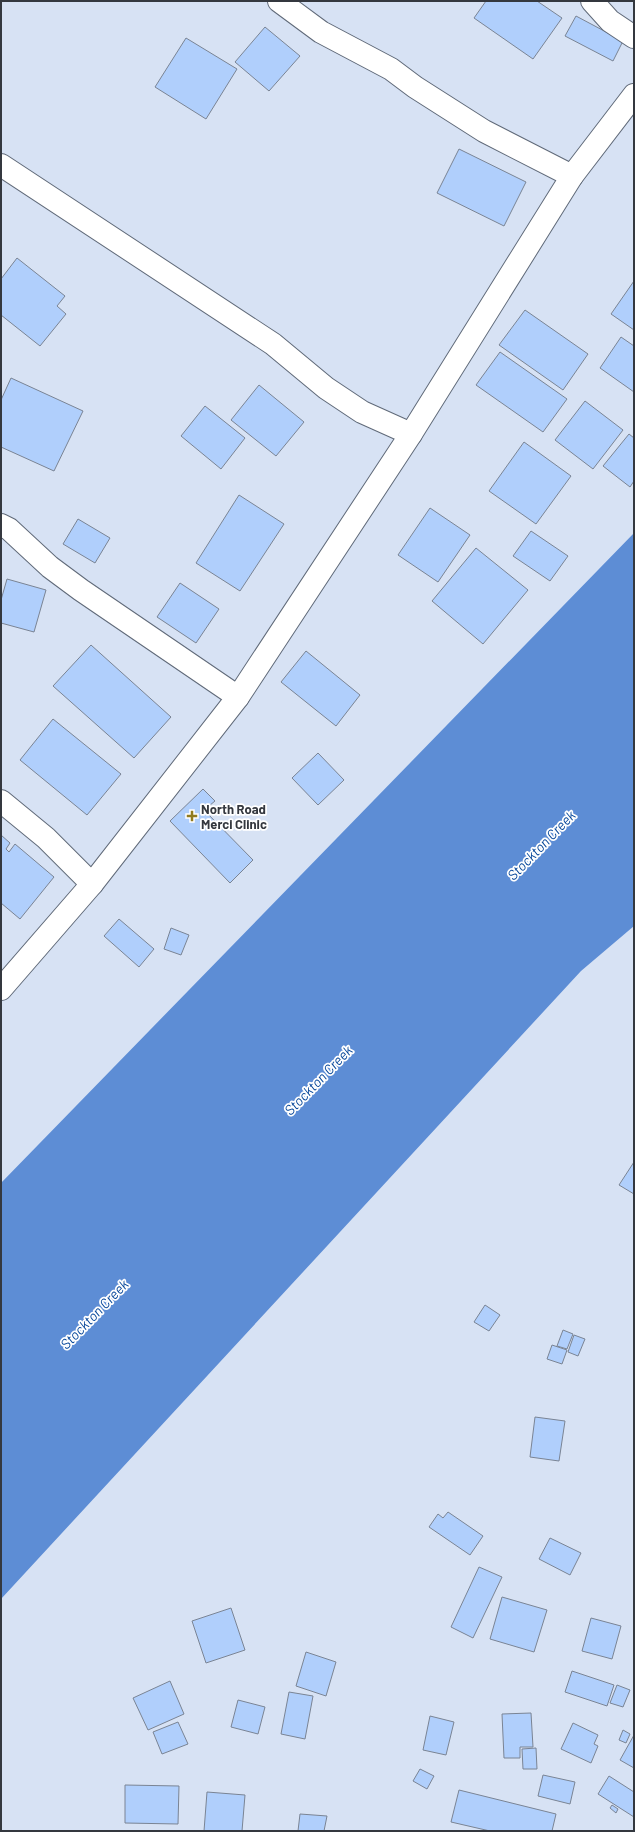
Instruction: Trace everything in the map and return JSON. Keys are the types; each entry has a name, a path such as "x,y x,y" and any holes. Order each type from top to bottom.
{"street":[{"path":"279,1 321,32 391,69 415,87 484,131 572,176"},
{"path":"592,1 610,21 634,37"},
{"path":"1,989 92,884 238,697 411,434 572,176 634,95"},
{"path":"1,165 273,344 326,388 362,412 411,434"},
{"path":"1,525 9,529 50,567 81,590 238,697"},
{"path":"1,801 46,838 92,884"}],"water":[{"name":"Stockton Creek","path":"634,533 634,926 581,971 1,1599 1,1183"}],"building":[{"path":"486,1 537,1 562,18 533,59 474,18"},
{"path":"576,16 623,41 613,61 565,36"},
{"path":"265,27 300,56 269,91 235,62"},
{"path":"186,38 237,69 206,119 155,87"},
{"path":"459,149 526,182 504,226 437,193"},
{"path":"17,258 65,296 57,306 66,314 40,346 1,315 1,279"},
{"path":"634,281 634,330 611,314"},
{"path":"525,310 588,354 563,390 499,345"},
{"path":"621,337 634,346 634,392 600,368"},
{"path":"500,352 567,399 543,432 476,385"},
{"path":"11,378 83,411 54,471 1,447 1,400"},
{"path":"259,385 304,422 276,456 231,420"},
{"path":"585,401 623,430 593,469 555,440"},
{"path":"205,406 245,438 221,469 181,436"},
{"path":"629,434 634,438 634,481 630,487 603,466"},
{"path":"524,442 571,476 536,524 489,491"},
{"path":"239,495 284,524 240,591 196,563"},
{"path":"430,508 470,535 438,582 398,555"},
{"path":"78,519 110,538 95,563 63,544"},
{"path":"531,531 568,556 550,581 513,556"},
{"path":"476,548 528,590 483,644 432,601"},
{"path":"7,579 46,590 34,632 1,623 1,600"},
{"path":"180,583 219,609 196,643 157,617"},
{"path":"91,645 171,717 134,758 53,686"},
{"path":"306,651 360,695 336,726 281,682"},
{"path":"53,719 121,774 87,815 20,760"},
{"path":"318,753 344,780 318,805 292,778"},
{"name":"North Road Merci Clinic","path":"203,789 215,801 204,810 253,860 230,883 170,821"},
{"path":"1,835 10,843 6,849 9,852 15,844 54,877 20,919 1,903"},
{"path":"119,919 154,949 139,967 104,936"},
{"path":"171,928 189,935 181,955 164,949"},
{"path":"634,1162 634,1194 619,1185"},
{"path":"485,1305 500,1315 489,1331 474,1322"},
{"path":"563,1330 573,1334 567,1349 557,1346"},
{"path":"574,1335 585,1339 578,1356 568,1352"},
{"path":"552,1345 567,1350 562,1364 547,1359"},
{"path":"535,1417 565,1421 559,1461 530,1457"},
{"path":"448,1512 483,1536 470,1555 429,1527 438,1514 443,1518"},
{"path":"550,1538 581,1553 570,1575 539,1559"},
{"path":"479,1567 502,1577 473,1638 451,1627"},
{"path":"502,1597 547,1610 534,1652 490,1639"},
{"path":"231,1608 245,1650 206,1663 192,1621"},
{"path":"591,1618 621,1626 612,1659 582,1651"},
{"path":"306,1652 336,1662 326,1696 296,1686"},
{"path":"572,1671 614,1685 607,1706 565,1692"},
{"path":"170,1681 184,1714 148,1730 133,1698"},
{"path":"617,1685 630,1690 623,1707 610,1703"},
{"path":"289,1692 313,1696 305,1739 281,1734"},
{"path":"238,1700 265,1707 258,1734 231,1727"},
{"path":"531,1713 533,1747 520,1747 520,1758 504,1758 502,1714"},
{"path":"430,1716 454,1722 446,1755 423,1750"},
{"path":"178,1722 188,1744 162,1754 153,1732"},
{"path":"573,1723 598,1735 594,1744 598,1746 591,1763 561,1749"},
{"path":"623,1730 630,1734 626,1743 619,1740"},
{"path":"634,1735 634,1768 620,1760"},
{"path":"536,1748 537,1769 523,1769 522,1749"},
{"path":"420,1769 434,1776 427,1789 413,1781"},
{"path":"543,1775 575,1782 570,1804 538,1796"},
{"path":"609,1776 634,1792 634,1817 598,1794"},
{"path":"125,1785 179,1786 178,1824 125,1823"},
{"path":"459,1790 556,1814 552,1831 490,1831 451,1822"},
{"path":"207,1792 245,1795 242,1831 204,1831"},
{"path":"612,1805 618,1809 616,1813 610,1808"},
{"path":"300,1814 327,1816 324,1831 298,1831"}],"place":[{"name":"North Road Merci Clinic","path":"192,816"}]}
